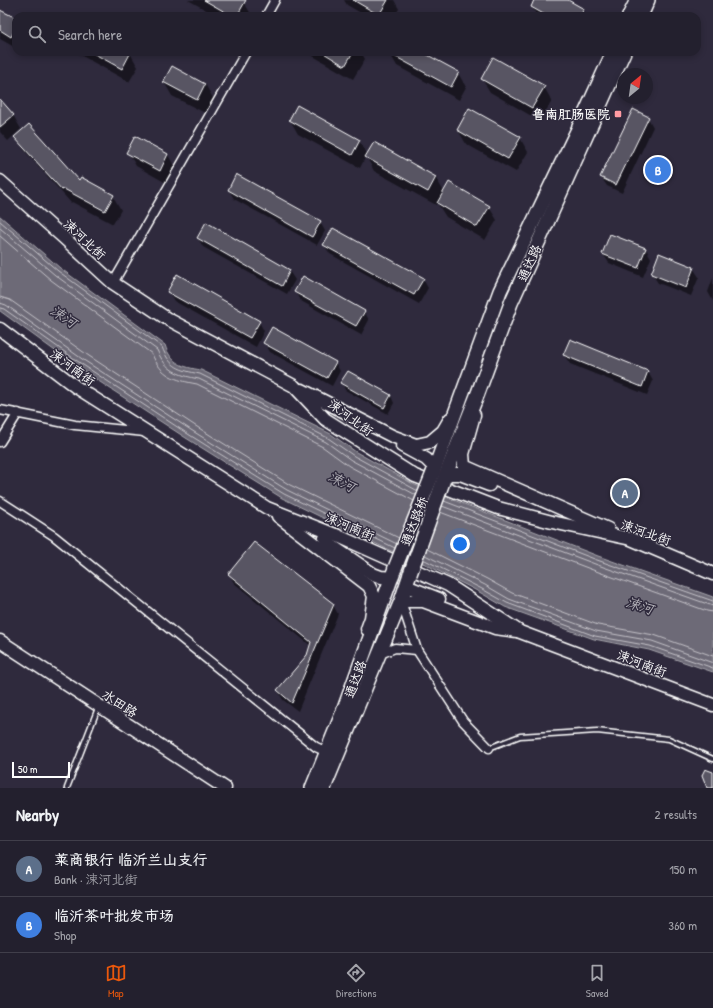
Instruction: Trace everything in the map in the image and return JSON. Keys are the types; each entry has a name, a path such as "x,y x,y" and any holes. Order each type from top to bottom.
{"main road":[{"path":"631,12 637,0"},
{"path":"643,12 648,0"},
{"name":"通达路","path":"440,473 456,410 500,292 611,56"},
{"name":"通达路","path":"440,473 478,394 511,303 622,56"},
{"name":"涑河北街","path":"0,181 113,283 166,318 294,386 325,419 415,476 498,508 552,522 632,539 713,574"},
{"name":"涑河南街","path":"0,329 76,387 267,508 338,536 448,585 484,607 520,632 713,705"},
{"path":"294,386 392,436 416,445 430,442 442,431 456,410"},
{"path":"478,394 474,419 463,454 464,466 632,539"},
{"path":"333,424 331,420 332,416 335,413 339,413 426,459 440,473 460,474 558,513 561,516 559,520 552,522"},
{"name":"通达路桥","path":"394,573 440,473"},
{"name":"通达路桥","path":"408,580 440,473"},
{"path":"267,508 369,586 374,596 371,618 359,653 358,668"},
{"path":"338,536 327,535 325,538 329,544 373,574 381,577 394,573"},
{"name":"通达路","path":"312,788 394,573"},
{"path":"408,580 474,613 484,615 484,607"},
{"name":"通达路","path":"324,788 380,654 408,580"},
{"path":"401,601 423,601 495,628 520,632"},
{"name":"水田路","path":"0,641 225,788"}],"street":[{"path":"268,12 275,0"},
{"path":"113,283 244,56"},
{"path":"0,410 75,425 147,432"},
{"path":"0,442 18,413"},
{"path":"0,501 54,536 316,747 327,752"},
{"path":"401,601 417,650 463,721 489,748"},
{"path":"380,654 395,648 417,650"}],"lane":[{"path":"67,788 99,706"},
{"path":"489,748 520,736 597,731 669,739 713,758"}],"water":[{"name":"涑河","path":"0,216 60,268 165,345 171,356 178,364 201,370 331,434 356,452 415,485 598,556 713,597 713,672 649,650 594,639 505,607 425,564 389,550 282,498 186,438 80,369 0,311"}],"building":[{"path":"204,0 246,0 239,12 225,12"},
{"path":"353,0 388,0 381,12 374,12"},
{"path":"534,0 568,0 584,9 582,12 540,12 531,7"},
{"path":"0,10 12,16 12,35 11,37 0,30"},
{"path":"98,56 129,56 122,69"},
{"path":"329,56 351,56 345,66"},
{"path":"394,56 429,56 459,72 451,87"},
{"path":"493,57 545,86 532,108 481,79"},
{"path":"172,66 205,84 197,100 163,82"},
{"path":"0,99 14,115 0,127"},
{"path":"297,105 360,140 352,155 289,120"},
{"path":"469,108 521,137 508,159 457,130"},
{"path":"633,109 649,117 616,185 600,177"},
{"path":"29,124 79,180 81,177 114,195 105,211 64,189 62,190 14,137"},
{"path":"135,136 168,154 160,171 126,153"},
{"path":"374,142 436,177 428,192 365,157"},
{"path":"236,174 321,221 312,237 228,190"},
{"path":"449,182 490,206 477,227 437,203"},
{"path":"206,222 290,270 282,286 197,238"},
{"path":"333,228 424,278 414,295 323,245"},
{"path":"610,234 646,248 638,268 602,254"},
{"path":"659,253 694,267 686,288 651,274"},
{"path":"177,274 260,321 250,338 167,292"},
{"path":"303,276 365,311 356,326 294,292"},
{"path":"272,327 336,362 327,378 263,343"},
{"path":"570,339 648,371 642,387 563,355"},
{"path":"348,371 391,395 384,408 340,383"},
{"path":"254,542 334,604 292,703 277,690 307,655 311,642 228,574"},
{"path":"705,769 713,772 713,788 707,788 702,775"}],"place":[{"name":"鲁南肛肠医院","path":"618,114"},
{"name":"临沂茶叶批发市场","path":"658,170"},
{"name":"莱商银行 临沂兰山支行","path":"625,493"}]}
